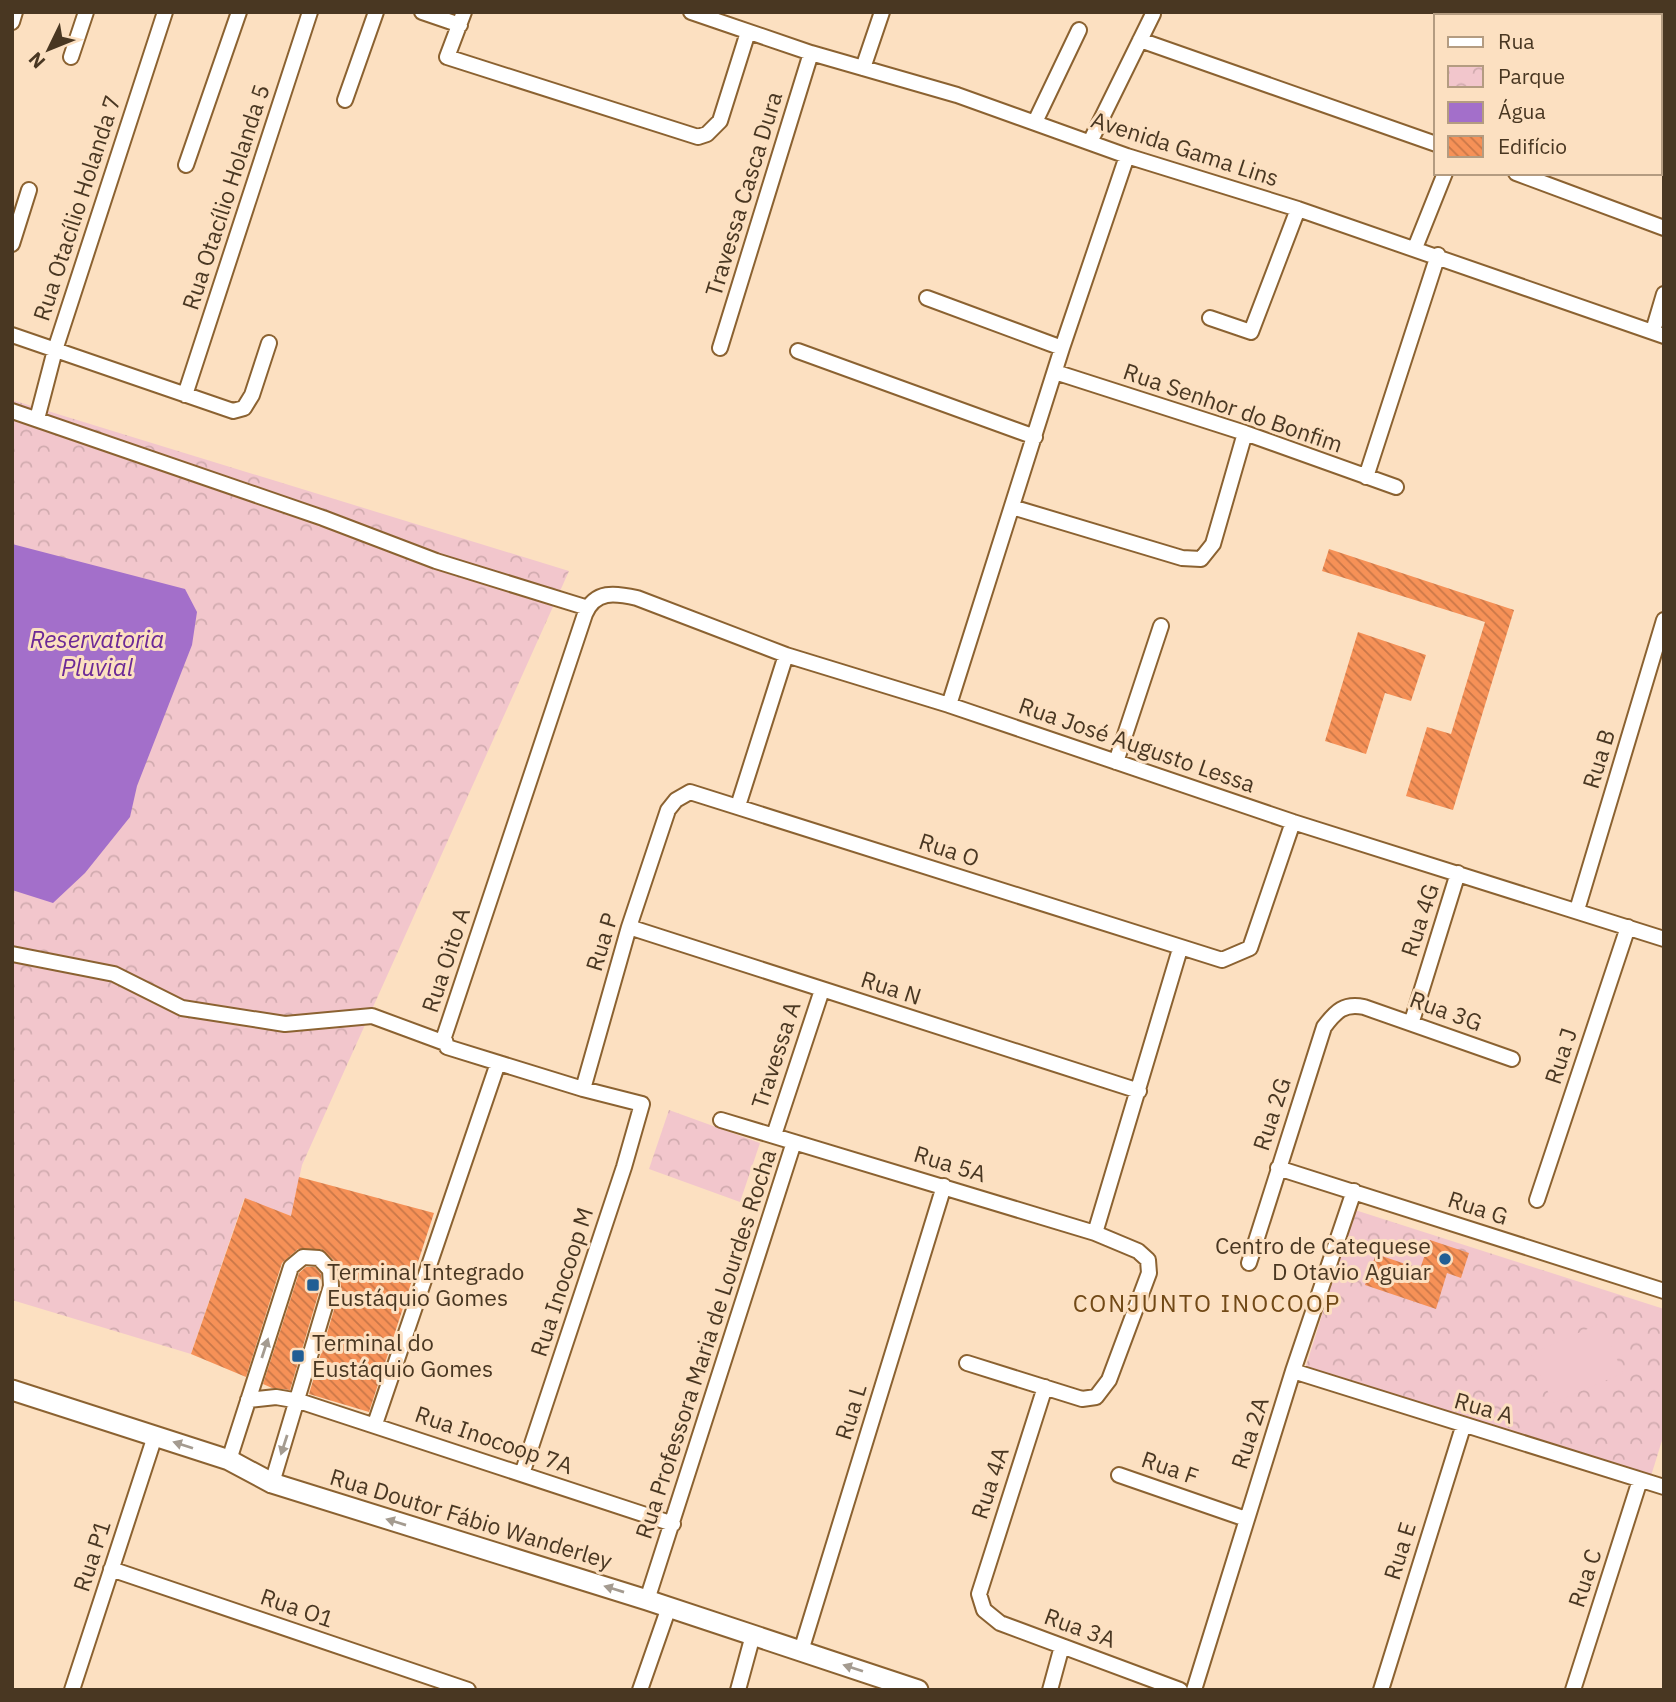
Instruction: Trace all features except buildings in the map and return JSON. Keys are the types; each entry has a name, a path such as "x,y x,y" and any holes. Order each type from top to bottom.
{"street":[{"path":"12,23 15,12"},
{"path":"71,57 86,12"},
{"name":"Rua Otacílio Holanda 7","path":"37,419 55,350 165,12"},
{"path":"186,165 239,12"},
{"name":"Rua Otacílio Holanda 5","path":"186,396 310,12"},
{"path":"345,100 376,12"},
{"path":"422,12 462,19 447,57 698,137 707,134 720,121 748,32"},
{"name":"Avenida Gama Lins","path":"691,12 811,53 1035,122 1127,156 1298,209 1658,333"},
{"path":"863,68 882,12"},
{"path":"1090,142 1153,14"},
{"path":"1035,122 1079,30"},
{"path":"1140,40 1434,143"},
{"name":"Travessa Casca Dura","path":"720,348 811,53"},
{"path":"949,705 1062,348 1127,156"},
{"path":"1415,248 1444,175"},
{"path":"1521,175 1664,228"},
{"path":"12,244 29,190"},
{"path":"1210,318 1251,332 1298,209"},
{"path":"1366,477 1438,256"},
{"path":"1658,333 1664,294"},
{"path":"927,298 1062,348"},
{"path":"12,335 233,411 243,408 252,395 269,343"},
{"path":"798,351 1035,437"},
{"name":"Rua Senhor do Bonfim","path":"1055,372 1245,433 1396,487"},
{"name":"Rua José Augusto Lessa","path":"12,411 255,494 436,561 593,603 616,593 636,598 786,655 949,705 1293,822 1664,939"},
{"path":"1012,507 1182,558 1201,559 1213,544 1245,433"},
{"name":"Rua Oito A","path":"583,1089 447,1047 445,1043 593,603"},
{"name":"Rua B","path":"1577,910 1664,620"},
{"path":"1116,762 1161,626"},
{"path":"738,806 786,655"},
{"name":"Rua O","path":"668,810 676,800 690,792 1180,949 1222,960 1250,948 1293,822"},
{"name":"Rua P","path":"583,1089 629,928 668,810"},
{"name":"Rua 4G","path":"1412,1021 1458,873"},
{"name":"Rua J","path":"1537,1200 1628,927"},
{"name":"Rua N","path":"629,928 1139,1091"},
{"path":"1095,1233 1180,949"},
{"path":"12,954 114,974 182,1007 285,1024 372,1016 445,1043"},
{"name":"Travessa A","path":"774,1135 822,990"},
{"name":"Rua 2G","path":"1249,1263 1324,1027 1343,1007 1352,1004 1364,1007"},
{"name":"Rua 3G","path":"1364,1007 1412,1021 1512,1059"},
{"path":"375,1424 498,1063"},
{"name":"Rua Inocoop M","path":"522,1474 624,1167 642,1104 583,1089"},
{"name":"Rua 5A","path":"721,1120 1095,1233 1143,1254 1148,1260 1149,1273 1103,1391 1096,1397 1082,1399 1045,1387"},
{"name":"Rua Professora Maria de Lourdes Rocha","path":"647,1600 794,1142"},
{"name":"Rua G","path":"1278,1168 1664,1292"},
{"name":"Rua L","path":"802,1651 944,1186"},
{"name":"Rua 2A","path":"1194,1690 1293,1371 1354,1191"},
{"path":"229,1460 291,1266 296,1260 312,1256 326,1263 332,1278 299,1401 272,1483"},
{"path":"967,1363 1045,1387"},
{"name":"Rua A","path":"1293,1371 1463,1427 1664,1487"},
{"name":"Rua 4A","path":"979,1594 1045,1387"},
{"name":"Rua Doutor Fábio Wanderley","path":"12,1390 229,1460 272,1483 669,1607 918,1690"},
{"name":"Rua Inocoop 7A","path":"248,1400 276,1397 299,1401 673,1524"},
{"name":"Rua E","path":"1381,1690 1463,1427"},
{"name":"Rua P1","path":"72,1690 155,1436"},
{"name":"Rua F","path":"1119,1475 1247,1518"},
{"name":"Rua C","path":"1573,1690 1640,1480"},
{"name":"Rua O1","path":"111,1569 468,1690"},
{"name":"Rua 3A","path":"979,1594 984,1610 992,1619 1180,1690"},
{"path":"640,1690 669,1607"},
{"path":"737,1690 753,1635"},
{"path":"1050,1690 1062,1646"}],"green space":[{"path":"12,400 569,571 302,1165 291,1216 244,1199 191,1354 12,1300"},
{"path":"669,1110 760,1143 740,1202 649,1169"},
{"path":"1355,1210 1664,1309 1664,1434 1651,1476 1306,1366"},
{"path":"1601,1323 1623,1373 1553,1403 1531,1354"}],"water":[{"name":"Reservatoria Pluvial","path":"12,544 185,589 197,612 192,645 137,786 130,817 85,873 53,903 12,890"}],"place":[{"name":"Centro de Catequese D Otavio Aguiar","path":"1445,1259"},
{"name":"Terminal Integrado Eustáquio Gomes","path":"313,1285"},
{"name":"Terminal do Eustáquio Gomes","path":"298,1356"}],"district":[{"name":"CONJUNTO INOCOOP","path":"1207,1304"}]}
